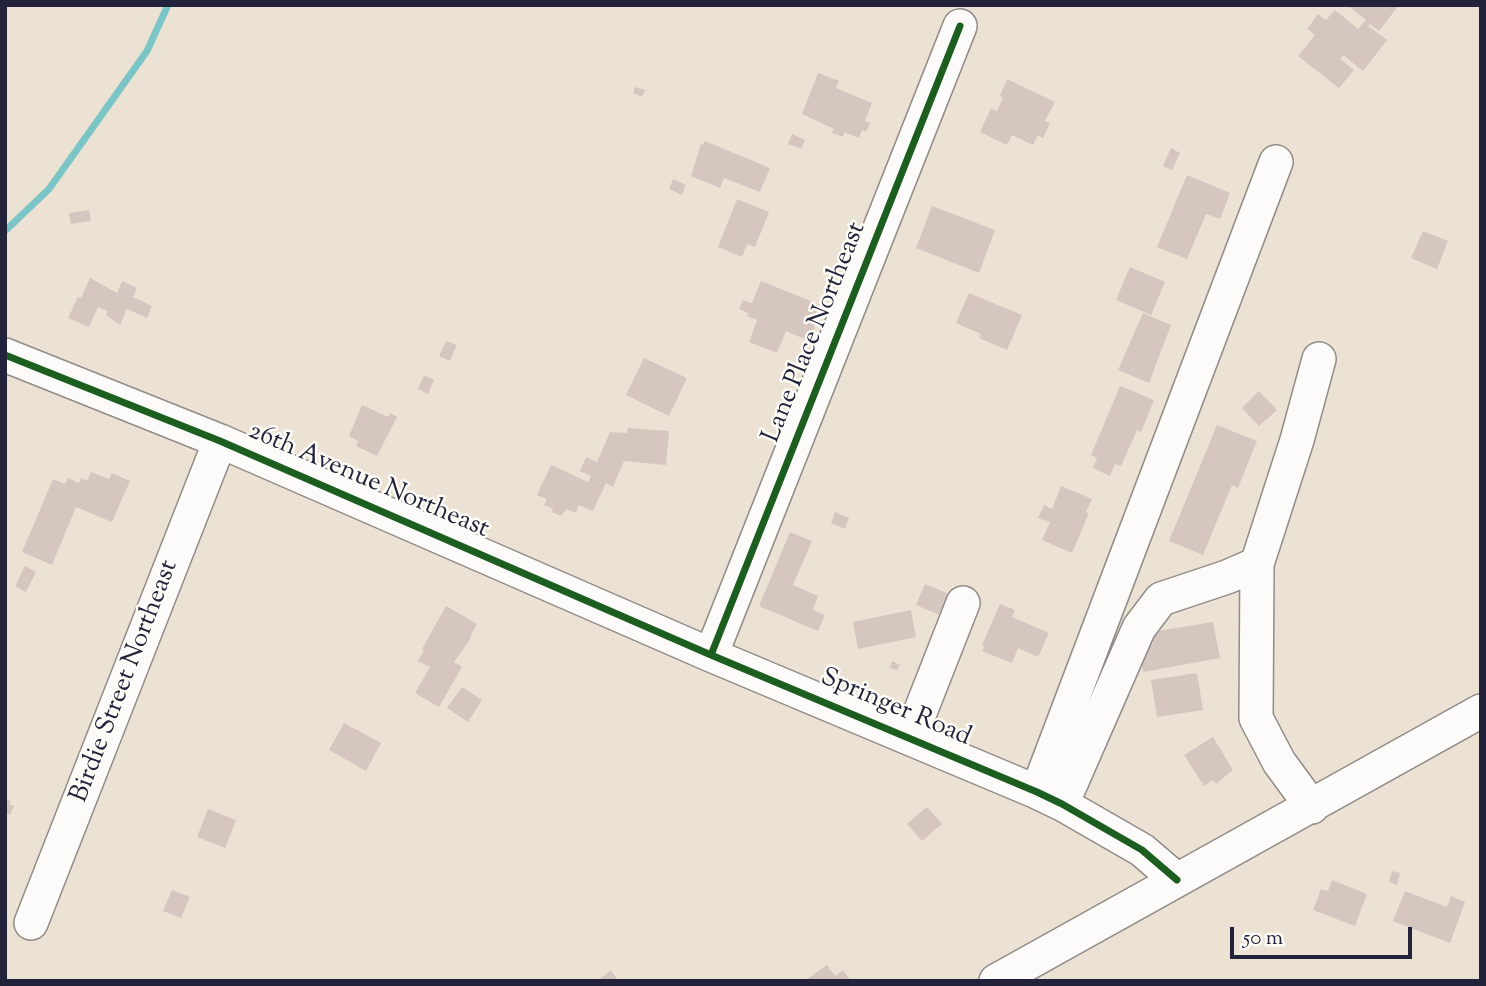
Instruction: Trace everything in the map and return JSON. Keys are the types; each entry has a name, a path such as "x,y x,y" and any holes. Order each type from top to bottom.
{"street":[{"name":"Lane Place Northeast","path":"711,655 960,26"},
{"path":"1049,798 1276,162"},
{"name":"26th Avenue Northeast","path":"5,355 220,441 711,655"},
{"path":"1312,807 1279,762 1256,718 1257,564 1297,440 1319,359"},
{"name":"Birdie Street Northeast","path":"31,923 220,441"},
{"path":"1049,798 1139,628 1161,599 1257,564"},
{"path":"910,738 963,603"},
{"name":"Springer Road","path":"711,655 1049,798"},
{"path":"996,981 1481,711"},
{"path":"1049,798 1142,850 1177,880"}],"building":[{"path":"1347,5 1399,5 1379,31 1370,24 1368,26 1387,40 1363,71 1343,55 1340,59 1354,70 1339,88 1298,56 1315,35 1307,29 1318,14 1326,20 1335,10 1358,29 1366,20"},
{"path":"818,73 839,81 836,88 872,103 865,121 870,123 866,132 862,130 859,138 844,132 843,137 832,133 834,129 802,114"},
{"path":"1007,79 1055,102 1045,121 1050,123 1043,138 1038,135 1033,145 1012,135 1007,145 980,132 991,108 997,111"},
{"path":"635,87 645,90 642,97 633,93"},
{"path":"792,134 805,140 801,149 788,144"},
{"path":"705,141 770,168 760,192 724,178 720,188 691,176 701,144"},
{"path":"1171,148 1180,153 1172,170 1163,166"},
{"path":"1187,175 1230,193 1220,219 1206,214 1187,259 1157,247"},
{"path":"673,179 686,185 682,195 669,189"},
{"path":"737,199 769,212 755,247 747,244 742,257 718,247"},
{"path":"932,206 995,230 979,273 916,248"},
{"path":"89,210 91,221 71,224 69,213"},
{"path":"1423,231 1448,241 1437,269 1411,258"},
{"path":"1130,267 1165,282 1151,315 1116,300"},
{"path":"90,278 117,293 122,281 137,288 133,297 152,306 147,318 127,309 120,325 106,315 108,311 98,307 89,327 68,318"},
{"path":"761,281 823,306 809,341 786,331 777,353 749,342 757,320 739,309 743,300 752,303"},
{"path":"969,293 1022,315 1007,350 979,338 981,334 956,323"},
{"path":"1143,313 1171,325 1149,383 1118,370"},
{"path":"446,341 457,345 450,361 439,356"},
{"path":"644,358 687,378 669,416 626,395"},
{"path":"424,375 434,380 428,394 418,389"},
{"path":"1120,386 1154,400 1141,432 1137,430 1121,466 1115,464 1110,476 1093,468 1097,458 1091,455"},
{"path":"1259,391 1277,410 1259,426 1242,408"},
{"path":"362,405 388,417 390,413 397,417 377,456 356,446 358,441 349,436"},
{"path":"1217,425 1257,441 1238,488 1232,485 1203,555 1169,541"},
{"path":"628,428 669,431 666,465 624,461 613,487 606,483 593,511 579,505 576,513 566,509 561,516 544,505 547,499 537,495 551,465 588,482 591,476 580,471 586,457 597,462 610,432 627,433"},
{"path":"91,472 109,479 112,473 130,481 112,522 76,507 52,565 22,552 53,479 65,484 68,478 79,483 81,478 87,481"},
{"path":"1061,486 1092,499 1072,553 1042,540 1050,522 1038,518 1044,505 1052,509"},
{"path":"835,512 849,518 845,529 831,523"},
{"path":"790,532 812,541 793,585 818,596 813,610 825,615 818,631 759,606"},
{"path":"25,566 36,572 26,592 15,586"},
{"path":"925,584 949,594 940,615 916,605"},
{"path":"1000,604 1015,610 1012,617 1049,633 1038,657 1018,648 1012,663 982,651 985,646 982,645"},
{"path":"446,606 477,624 471,638 454,662 462,667 439,707 415,693 430,667 418,661 424,650 422,649"},
{"path":"911,610 916,637 858,649 853,622"},
{"path":"1213,622 1220,658 1143,672 1139,647 1153,644 1151,632"},
{"path":"892,661 900,665 897,670 890,668"},
{"path":"1197,673 1203,710 1157,717 1151,680"},
{"path":"462,687 482,700 468,722 447,708"},
{"path":"344,723 381,743 366,771 329,750"},
{"path":"1213,737 1233,770 1216,784 1213,780 1204,786 1184,755"},
{"path":"5,799 11,801 9,804 14,806 10,815 5,813"},
{"path":"927,807 942,824 922,841 907,824"},
{"path":"208,809 236,820 225,848 197,837"},
{"path":"1392,871 1400,873 1397,885 1389,882"},
{"path":"1332,880 1367,894 1355,926 1313,910 1321,889 1328,891"},
{"path":"172,890 190,897 181,918 163,911"},
{"path":"1405,891 1447,907 1451,896 1465,902 1450,943 1393,921"},
{"path":"827,965 835,976 843,970 851,981 804,981"},
{"path":"611,970 618,981 597,981"}],"waterway":[{"path":"5,231 49,189 147,51 168,5"}],"cycle path":[{"path":"711,655 960,26"},
{"path":"5,355 220,441 711,655 1037,792 1142,850 1177,880"}]}
